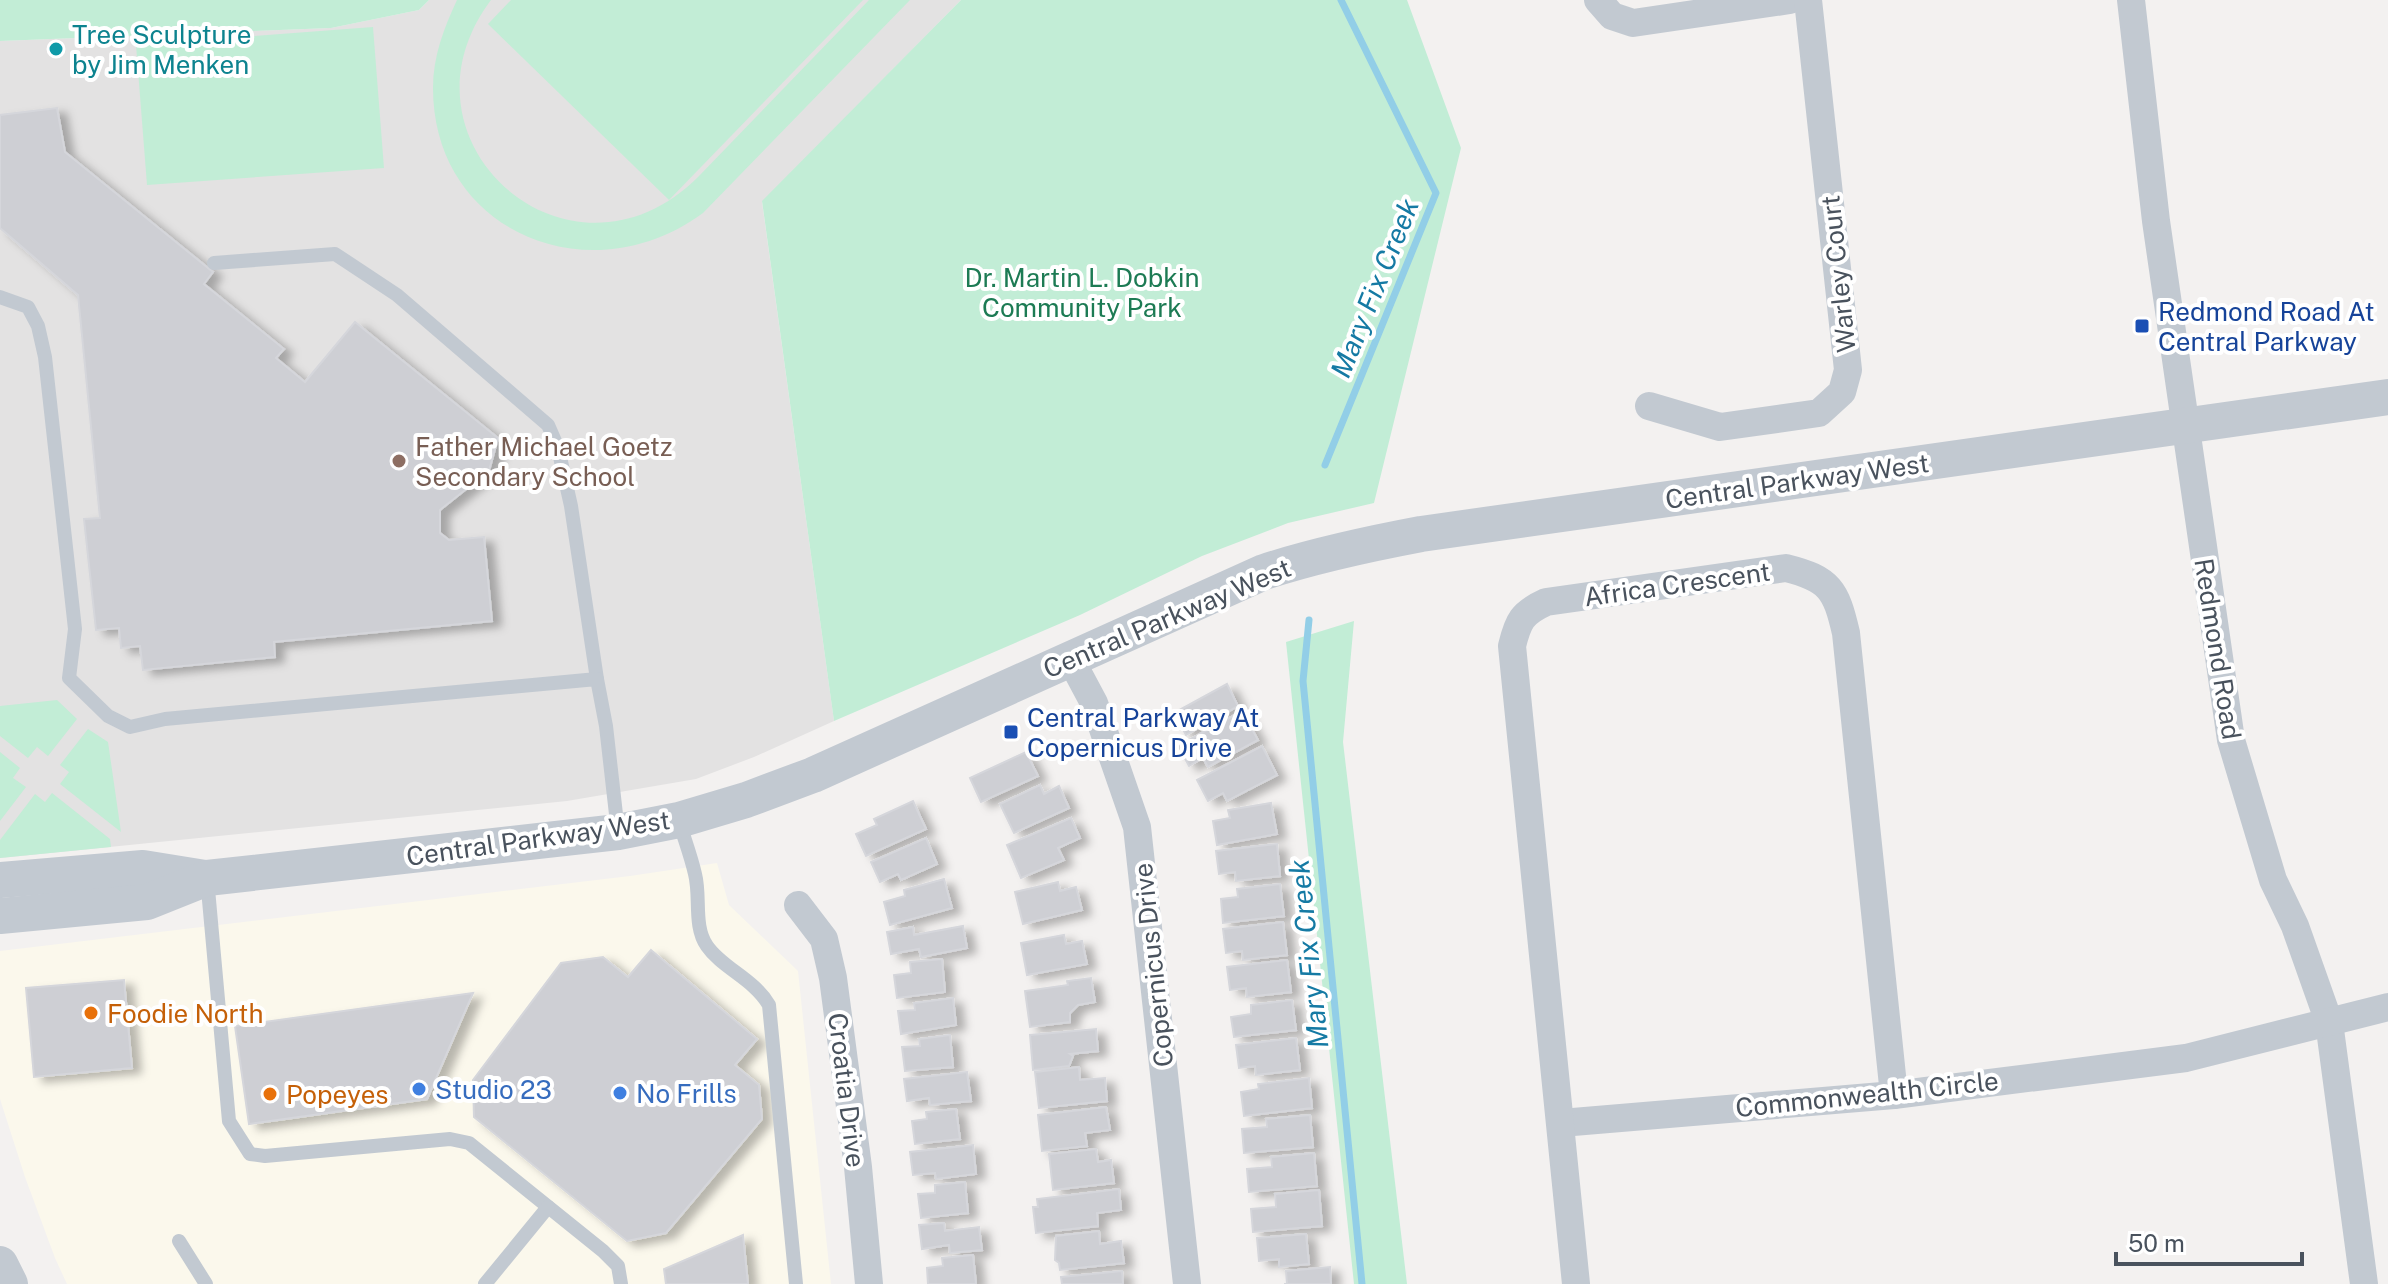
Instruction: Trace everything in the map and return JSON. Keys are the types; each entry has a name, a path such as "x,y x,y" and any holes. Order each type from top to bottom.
{"street":[{"path":"1598,0 1612,16 1633,23 1790,0"},
{"name":"Warley Court","path":"1649,406 1720,427 1819,413 1842,392 1848,370 1808,0"},
{"name":"Redmond Road","path":"2131,0 2156,221 2231,740 2273,880 2295,926 2329,1022 2364,1284"},
{"name":"Central Parkway West","path":"0,880 143,868 207,878 618,832 679,820 813,775 1264,572 1312,556 1421,534 2388,397"},
{"name":"Africa Crescent","path":"1561,1123 1512,646 1518,622 1531,609 1546,602 1786,568 1813,575 1838,598 1846,633 1894,1095"},
{"name":"Copernicus Drive","path":"1070,658 1094,703 1137,827 1187,1284"},
{"name":"Central Parkway West","path":"0,916 147,902 207,878"},
{"name":"Croatia Drive","path":"798,905 824,939 833,978 858,1167 869,1284"},
{"name":"Commonwealth Circle","path":"1561,1123 1894,1095 2186,1058 2388,1007"},
{"path":"1561,1123 1576,1284"},
{"path":"0,1264 10,1284"}],"lane":[{"path":"214,263 335,254 397,295 548,425 558,448 571,506 606,726 618,832"},
{"path":"0,297 28,307 38,326 45,357 75,629 69,678 108,716 130,727 165,719 597,679"},
{"path":"679,820 696,875 699,929 707,947 762,993 769,1005 796,1284"},
{"path":"207,878 229,1121 250,1154 265,1156 450,1139 469,1143 618,1266 621,1284"},
{"path":"485,1284 548,1207"},
{"path":"179,1241 198,1277 206,1284"}],"shaded area":[{"name":"Father Michael Goetz Secondary School","path":"429,0 961,0 762,202 834,721 696,779 567,801 0,858 0,41 331,28 419,10"},
{"path":"717,863 729,905 798,971 831,1284 67,1284 25,1177 0,1099 0,951"}],"green space":[{"path":"0,0 429,0 419,10 331,28 0,41"},
{"path":"457,0 491,0 464,53 461,105 476,152 507,189 549,214 598,223 649,211 699,176 869,0 910,0 703,213 659,237 614,249 568,248 526,236 489,213 459,180 440,138 433,88 440,42"},
{"path":"511,0 863,0 669,200 488,24"},
{"name":"Dr. Martin L. Dobkin Community Park","path":"961,0 1407,0 1461,148 1374,503 1288,523 1202,556 1080,615 834,721 762,201"},
{"path":"373,27 384,168 147,185 136,45"},
{"path":"1354,621 1343,742 1407,1284 1354,1284 1286,642"},
{"path":"57,700 77,719 48,756 37,747 28,758 0,736 0,706"},
{"path":"88,729 108,742 121,832 60,784 69,772 60,765"},
{"path":"0,752 20,768 13,778 26,787 0,821"},
{"path":"52,793 110,839 111,847 0,858 0,840 35,794 45,802"}],"building":[{"path":"57,108 65,152 213,272 204,284 284,349 276,358 305,382 355,322 498,438 489,471 440,510 440,533 449,540 484,537 492,621 274,642 275,657 143,670 140,646 121,648 119,628 96,630 84,519 100,518 78,295 0,228 0,115"},
{"path":"1227,684 1238,706 1186,735 1174,713"},
{"path":"1242,711 1258,740 1208,767 1203,758 1189,766 1178,746"},
{"path":"1262,746 1277,775 1227,801 1223,793 1208,801 1197,780"},
{"path":"1026,752 1038,776 981,802 970,778"},
{"path":"1040,785 1044,794 1059,786 1069,808 1014,833 1000,804"},
{"path":"913,801 926,829 866,856 856,834 877,825 874,819"},
{"path":"1271,803 1277,834 1217,845 1213,821 1230,818 1228,810"},
{"path":"1071,818 1080,838 1058,848 1064,860 1021,878 1007,845"},
{"path":"926,838 937,864 901,880 898,874 880,882 871,862"},
{"path":"1277,844 1280,876 1236,881 1235,872 1219,874 1216,851"},
{"path":"944,879 952,908 890,925 884,902 905,896 904,890"},
{"path":"1058,882 1060,891 1076,887 1082,910 1023,924 1015,892"},
{"path":"1280,884 1284,916 1223,923 1221,899 1238,897 1237,889"},
{"path":"1283,922 1287,955 1243,960 1242,951 1226,953 1223,929"},
{"path":"963,926 967,948 921,957 919,949 891,954 887,932 913,927 914,935"},
{"path":"1064,935 1066,944 1082,941 1087,964 1027,975 1021,943"},
{"path":"651,950 757,1039 735,1065 759,1085 762,1119 666,1233 627,1241 474,1117 473,1080 561,963 603,957 628,977"},
{"path":"942,959 945,992 897,998 894,975 911,973 910,962"},
{"path":"1287,960 1291,992 1247,997 1246,988 1230,990 1227,967"},
{"path":"1091,978 1095,1002 1078,1005 1070,1013 1070,1022 1030,1027 1025,991 1068,985 1067,981"},
{"path":"124,980 132,1068 34,1077 26,988"},
{"path":"473,993 427,1099 249,1124 235,1026"},
{"path":"953,998 956,1025 901,1034 898,1011 915,1010 914,1003"},
{"path":"1292,1000 1296,1030 1234,1037 1231,1017 1251,1014 1251,1005"},
{"path":"1096,1029 1098,1051 1070,1054 1073,1056 1069,1066 1033,1070 1030,1035"},
{"path":"950,1035 953,1067 905,1071 902,1047 920,1046 919,1039"},
{"path":"1296,1038 1300,1070 1256,1075 1255,1066 1239,1068 1236,1045"},
{"path":"1079,1067 1080,1080 1105,1078 1107,1101 1039,1108 1035,1072"},
{"path":"967,1072 971,1101 930,1105 929,1098 907,1101 904,1079"},
{"path":"1309,1078 1312,1108 1244,1116 1241,1092 1259,1089 1258,1084"},
{"path":"1106,1107 1110,1130 1085,1133 1087,1146 1042,1151 1038,1115"},
{"path":"956,1109 960,1139 915,1144 912,1121 927,1119 926,1112"},
{"path":"1310,1115 1313,1147 1244,1153 1242,1129 1267,1127 1266,1119"},
{"path":"973,1145 976,1174 936,1179 935,1173 913,1175 910,1152"},
{"path":"1096,1149 1098,1162 1111,1160 1114,1183 1053,1190 1049,1154"},
{"path":"1314,1153 1317,1186 1249,1192 1247,1169 1272,1167 1271,1157"},
{"path":"965,1182 968,1213 921,1218 918,1194 935,1193 935,1185"},
{"path":"1119,1189 1121,1210 1097,1213 1098,1226 1036,1233 1033,1207 1038,1207 1037,1199"},
{"path":"1319,1190 1322,1226 1253,1232 1251,1209 1276,1207 1275,1194"},
{"path":"944,1223 945,1231 979,1227 982,1250 950,1253 949,1245 922,1249 919,1225"},
{"path":"1099,1231 1100,1244 1121,1241 1124,1263 1060,1270 1055,1260 1056,1236"},
{"path":"1306,1234 1309,1264 1279,1267 1279,1259 1259,1261 1257,1238"},
{"path":"743,1235 748,1284 666,1284 664,1269"},
{"path":"973,1255 976,1284 928,1284 927,1268 943,1266 942,1258"},
{"path":"1330,1267 1331,1284 1287,1284 1286,1271"},
{"path":"1122,1271 1123,1284 1062,1284 1061,1277"}],"waterway":[{"name":"Mary Fix Creek","path":"1325,465 1436,193 1341,0"},
{"name":"Mary Fix Creek","path":"1309,620 1303,681 1362,1284"}],"place":[{"name":"Tree Sculpture by Jim Menken","path":"56,49"},
{"name":"Redmond Road At Central Parkway","path":"2142,326"},
{"name":"Father Michael Goetz Secondary School","path":"399,461"},
{"name":"Central Parkway At Copernicus Drive","path":"1011,732"},
{"name":"Foodie North","path":"91,1013"},
{"name":"Studio 23","path":"419,1089"},
{"name":"No Frills","path":"620,1093"},
{"name":"Popeyes","path":"270,1094"}]}
